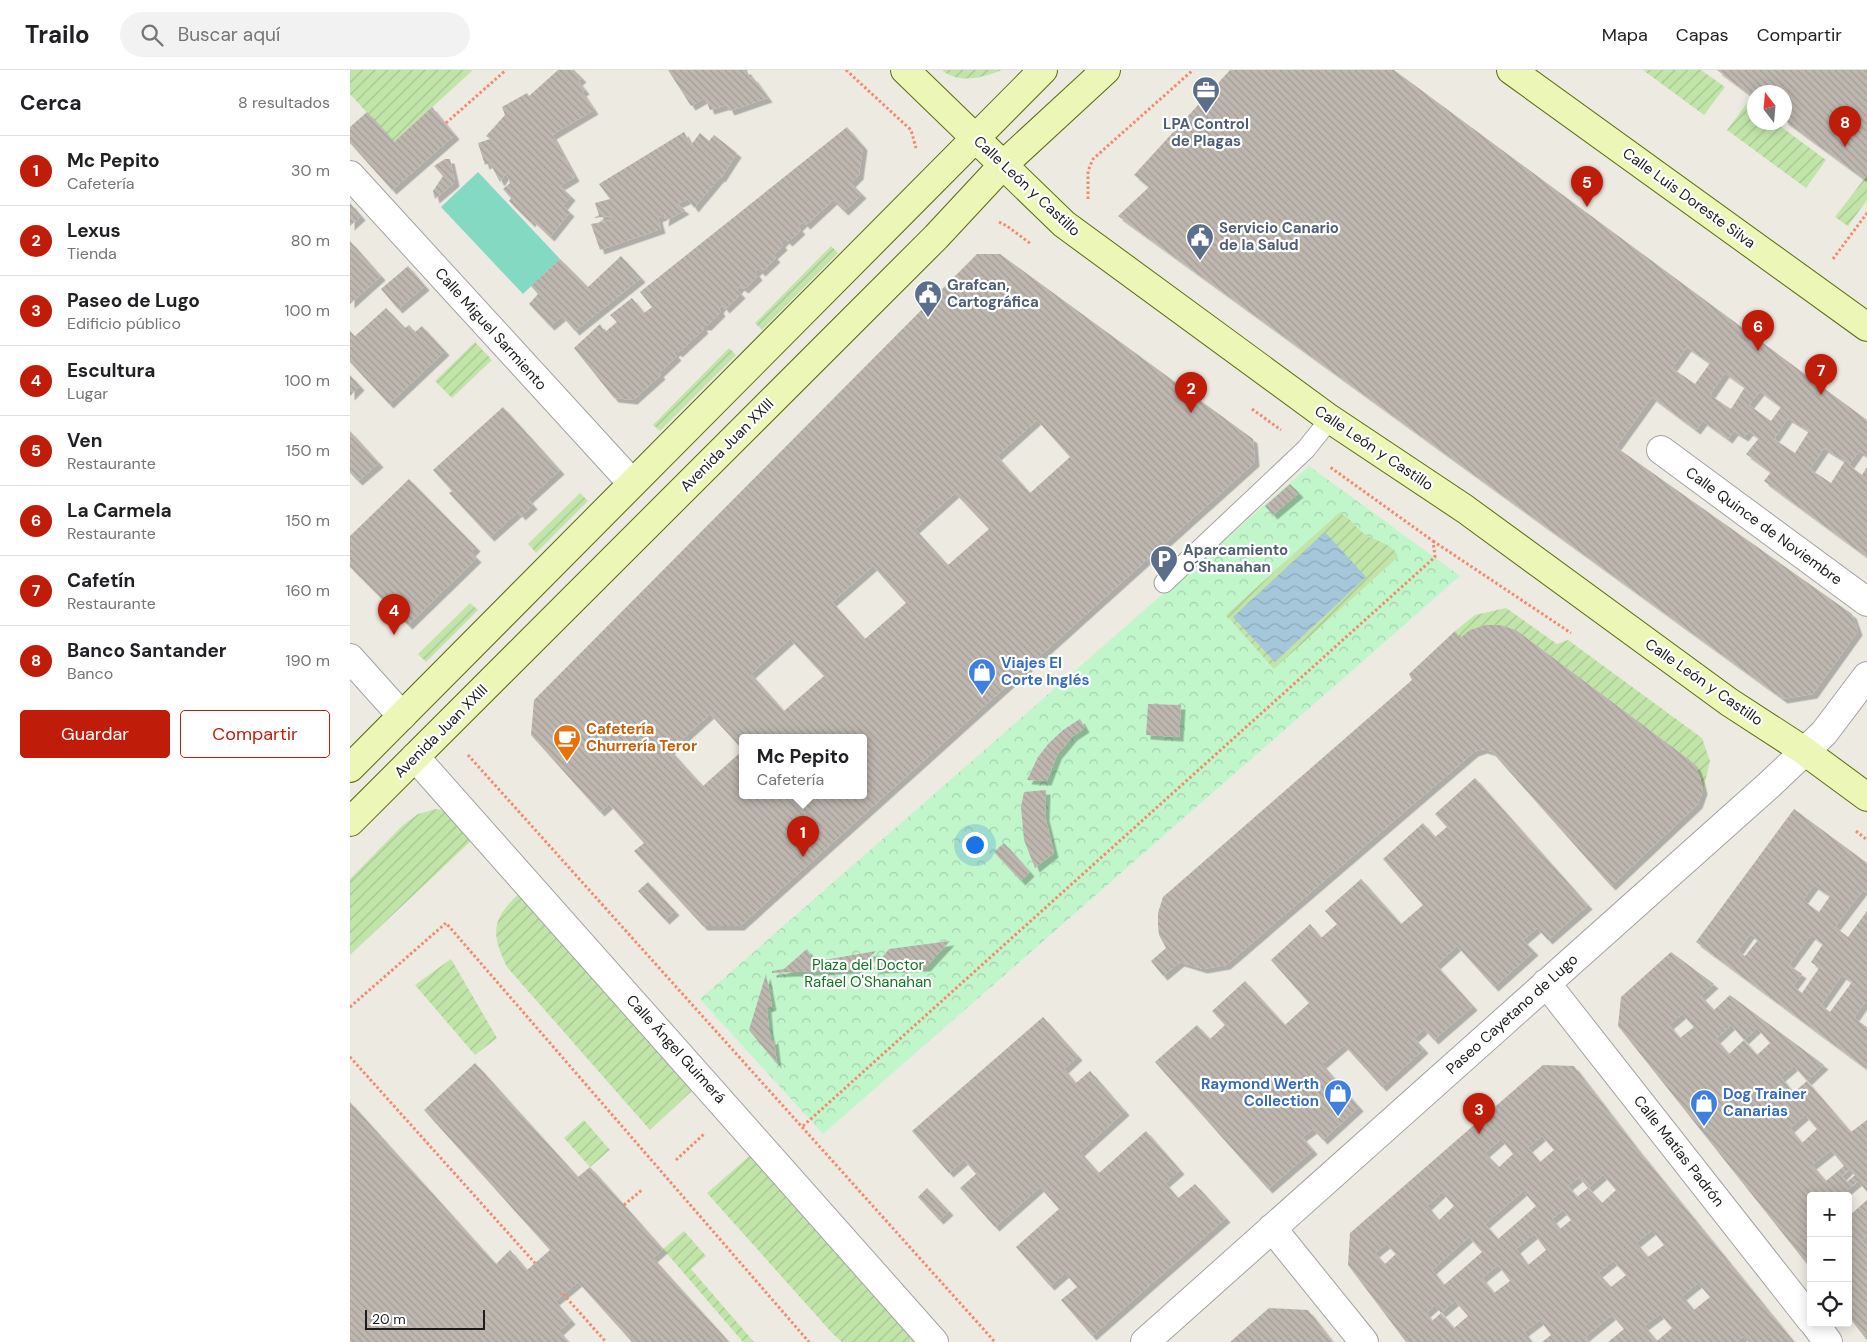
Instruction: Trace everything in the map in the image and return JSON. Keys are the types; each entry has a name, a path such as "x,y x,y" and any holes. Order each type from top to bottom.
{"street":[{"name":"Calle León y Castillo","path":"905,70 1064,224 1330,419 1465,509 1729,702 1804,750 1867,797"},
{"path":"350,768 1043,70"},
{"name":"Avenida Juan XXIII","path":"350,822 936,237 1003,165 1106,70"},
{"name":"Calle Luis Doreste Silva","path":"1511,70 1867,327"},
{"name":"Calle Miguel Sarmiento","path":"350,174 632,483"},
{"name":"Calle Quince de Noviembre","path":"1661,450 1867,602"},
{"path":"350,658 402,716"},
{"name":"Paseo Cayetano de Lugo","path":"1145,1342 1769,785 1824,733 1867,676"},
{"name":"Calle Ángel Guimerá","path":"415,757 934,1342"},
{"name":"Calle Matías Padrón","path":"1546,983 1807,1315"},
{"path":"1272,1228 1364,1342"},
{"path":"1817,1327 1828,1342"}],"lane":[{"path":"1164,583 1306,449 1330,419"}],"path":[{"path":"446,124 506,70"},
{"path":"1812,287 1867,213"},
{"path":"444,728 995,1342"},
{"path":"350,1007 446,923 809,1342"},
{"path":"350,1057 535,1263"},
{"path":"624,1205 643,1189"},
{"path":"563,1294 606,1342"}],"green space":[{"path":"350,70 472,71 394,142 350,94"},
{"path":"942,70 1002,70 980,77 964,78 949,75"},
{"path":"1643,70 1701,70 1725,87 1704,115"},
{"path":"1747,103 1747,130 1785,130 1826,160 1806,188 1727,130"},
{"path":"478,172 560,259 523,294 441,207"},
{"path":"1867,175 1867,200 1848,226 1835,217"},
{"path":"831,246 838,253 762,330 755,323"},
{"path":"475,342 492,360 452,398 435,381"},
{"path":"729,348 736,355 660,431 653,425"},
{"name":"Plaza del Doctor Rafael O'Shanahan","path":"1309,466 1460,576 823,1134 700,999"},
{"path":"580,493 588,501 536,553 528,544"},
{"path":"1339,513 1347,517 1366,535 1389,546 1398,557 1274,669 1226,615"},
{"path":"470,603 478,610 426,662 418,654"},
{"path":"1506,608 1557,644 1568,640 1702,738 1710,761 1703,790 1697,768 1691,761 1516,630 1501,626 1487,626 1474,629 1460,638 1455,631 1475,615"},
{"path":"436,809 445,811 472,840 350,955 350,879 403,825 418,814"},
{"path":"520,893 695,1088 650,1130 507,967 498,944 497,926 504,910"},
{"path":"451,959 497,1038 475,1055 415,985"},
{"path":"584,1120 610,1150 590,1167 564,1138"},
{"path":"753,1153 920,1342 842,1342 707,1193"},
{"path":"684,1231 706,1256 691,1269 754,1342 743,1342 663,1249"}],"water":[{"path":"1325,532 1366,577 1275,662 1233,617"}],"building":[{"path":"558,70 574,70 582,78 578,81 585,90 582,92 594,110 552,135 575,177 560,186 571,196 563,206 570,212 550,237 532,220 531,223 509,201 511,198 503,189 510,183 506,173 500,182 490,163 485,165 478,143 490,139 486,136 505,115 502,107 527,93 529,96"},
{"path":"668,70 747,70 750,79 753,77 768,98 730,111 727,105 710,110 705,98 691,106"},
{"path":"1230,70 1394,70 1867,420 1867,456 1859,451 1849,465 1862,475 1867,467 1867,557 1764,481 1771,472 1746,454 1759,438 1749,431 1744,437 1734,431 1728,439 1703,421 1696,430 1652,397 1616,447 1852,614 1858,631 1813,694 1783,699 1118,216 1149,187 1134,175","holes":["1687,347 1710,363 1695,384 1672,368","1725,373 1745,387 1731,409 1710,395","1760,391 1781,407 1771,421 1749,405","1788,418 1809,431 1795,453 1774,439","1824,448 1845,461 1831,483 1810,469"]},
{"path":"1717,70 1867,70 1867,175 1864,179 1792,126 1792,85 1747,85 1747,93"},
{"path":"432,107 455,135 392,190 350,143 350,127 367,112 394,142"},
{"path":"847,127 863,146 859,175 851,183 862,194 844,211 833,200 806,225 803,222 798,227 801,230 788,242 785,239 781,243 783,246 773,255 776,258 761,272 758,269 755,272 758,276 744,289 740,286 737,290 741,294 725,309 722,305 719,309 721,312 707,326 702,326 704,329 678,353 676,351 674,353 677,356 659,373 661,375 633,400 614,398 574,348 600,324 605,332 617,322 610,315 632,298 644,313 652,307 640,292"},
{"path":"684,132 691,145 700,133 709,141 714,135 737,153 721,178 694,208 688,199 677,204 685,210 664,222 665,213 658,218 661,229 600,250 591,224 612,220 610,216 594,218 599,215 595,203 610,199 599,184"},
{"path":"445,159 450,159 455,182 435,199 433,191 443,176 434,166"},
{"path":"350,203 361,216 350,226"},
{"path":"350,241 381,276 350,304"},
{"path":"977,254 1000,254 1253,439 1255,462 740,926 703,926 634,851 644,843 609,804 600,812 531,735 534,700","holes":["1037,420 1070,457 1030,493 997,456","955,493 989,529 948,565 915,529","873,566 906,603 865,639 832,602","790,639 824,676 784,711 751,674"]},
{"path":"621,256 641,278 575,331 562,316 550,326 529,304 538,294 531,286 560,259 588,287"},
{"path":"408,266 425,286 398,309 381,289"},
{"path":"386,308 405,328 409,325 415,332 422,326 445,351 389,404 350,362 350,331 355,336"},
{"path":"350,375 360,386 350,396"},
{"path":"503,407 560,470 528,499 533,505 521,516 518,512 490,537 449,493 452,491 433,470"},
{"path":"350,431 379,463 358,481 350,473"},
{"path":"409,479 476,547 471,552 477,558 408,625 350,567 350,536"},
{"path":"1290,484 1299,493 1273,515 1265,506"},
{"path":"1486,625 1500,625 1516,630 1691,761 1697,768 1703,790 1698,804 1611,886 1492,752 1483,749 1474,752 1226,965 1203,969 1180,962 1163,976 1151,961 1166,948 1159,935 1158,925 1158,913 1163,897 1412,680 1409,674 1455,631 1460,638 1470,630"},
{"path":"1148,704 1181,705 1179,737 1146,735"},
{"path":"1080,719 1085,728 1073,736 1057,755 1047,781 1027,780 1038,757 1049,743 1063,730"},
{"path":"1475,778 1588,905 1548,940 1537,928 1523,940 1534,951 1494,987 1457,946 1436,965 1473,1006 1434,1040 1424,1029 1414,1038 1424,1049 1382,1087 1344,1045 1322,1064 1359,1107 1323,1140 1313,1129 1302,1137 1313,1150 1268,1189 1155,1062 1197,1025 1210,1039 1225,1025 1212,1011 1245,981 1285,1025 1309,1003 1271,960 1310,924 1321,938 1337,924 1325,911 1361,879 1401,924 1423,905 1383,859 1423,823 1435,837 1447,827 1435,814"},
{"path":"1046,790 1045,816 1054,853 1035,868 1024,840 1021,807 1024,792"},
{"path":"1794,809 1867,863 1867,893 1863,890 1835,927 1848,937 1867,911 1867,1003 1865,1002 1854,1018 1867,1027 1867,1069 1696,942","holes":["1814,885 1830,896 1819,912 1803,900","1750,934 1758,940 1745,956 1738,951","1811,935 1823,944 1811,962 1819,968 1802,993 1793,986 1802,974 1789,965","1842,975 1852,982 1830,1012 1821,1005"]},
{"path":"1004,843 1030,872 1021,881 994,852"},
{"path":"648,882 675,911 665,920 638,891"},
{"path":"950,941 926,967 873,969 889,949"},
{"path":"807,949 813,962 876,951 858,969 772,973 772,971 784,969"},
{"path":"1671,952 1714,984 1701,996 1714,1010 1730,995 1824,1065 1807,1081 1851,1132 1867,1120 1867,1192 1858,1181 1845,1192 1807,1192 1807,1264 1618,1026 1621,997","holes":["1682,1014 1694,1027 1680,1038 1669,1025","1731,1025 1744,1040 1729,1054 1716,1039","1757,1028 1770,1043 1757,1055 1744,1040","1794,1066 1807,1081 1793,1093 1781,1077","1805,1115 1817,1129 1802,1143 1790,1128","1831,1150 1844,1166 1826,1181 1812,1165","1849,1169 1855,1175 1847,1182 1842,1176"]},
{"path":"766,974 772,1006 767,1008 769,1030 771,1040 774,1040 777,1064 749,1030"},
{"path":"1043,1017 1078,1056 1064,1069 1076,1083 1090,1071 1125,1111 1080,1152 1099,1173 1146,1131 1180,1170 1165,1183 1178,1198 1195,1184 1226,1218 1092,1336 1061,1300 1077,1287 1065,1273 1050,1286 1016,1247 1059,1209 1040,1187 995,1227 960,1188 976,1174 964,1160 949,1173 912,1131"},
{"path":"475,1063 578,1177 590,1167 663,1249 653,1258 729,1342 632,1342 578,1282 555,1301 571,1320 559,1331 569,1342 350,1342 350,1102 496,1264 510,1250 527,1270 550,1250 424,1110"},
{"path":"1543,1065 1574,1066 1636,1147 1794,1342 1749,1342 1744,1336 1736,1342 1608,1342 1624,1329 1612,1315 1585,1337 1589,1342 1542,1342 1551,1335 1540,1320 1524,1332 1532,1342 1406,1342 1348,1265 1350,1233","holes":["1542,1136 1554,1150 1540,1162 1528,1148","1501,1139 1513,1154 1499,1167 1485,1153","1603,1175 1616,1190 1602,1203 1588,1188","1579,1177 1588,1188 1577,1197 1568,1186","1523,1191 1536,1206 1498,1239 1485,1224","1442,1192 1454,1206 1439,1220 1427,1206","1563,1210 1571,1220 1560,1229 1552,1219","1652,1230 1664,1245 1648,1257 1636,1243","1534,1234 1546,1250 1528,1265 1516,1249","1469,1237 1482,1252 1444,1285 1432,1270","1386,1244 1396,1254 1385,1264 1375,1253","1613,1261 1626,1275 1611,1287 1598,1273","1498,1265 1510,1281 1494,1293 1482,1278","1698,1283 1710,1297 1694,1310 1682,1296","1455,1301 1468,1316 1454,1328 1441,1313","1435,1305 1441,1313 1432,1321 1426,1313","1660,1314 1672,1328 1657,1341 1644,1326"]},
{"path":"927,1188 949,1211 939,1220 918,1197"},
{"path":"1867,1200 1867,1236 1862,1241 1867,1247 1867,1340 1852,1321 1852,1213"},
{"path":"1269,1308 1308,1310 1333,1342 1230,1342"}],"place":[{"name":"LPA Control de Plagas","path":"1206,114"},
{"name":"Banco Santander","path":"1845,147"},
{"name":"Ven","path":"1587,207"},
{"name":"Servicio Canario de la Salud","path":"1200,261"},
{"name":"Grafcan, Cartográfica","path":"928,318"},
{"name":"La Carmela","path":"1758,351"},
{"name":"Cafetín","path":"1821,395"},
{"name":"Lexus","path":"1191,413"},
{"name":"Aparcamiento O´Shanahan","path":"1164,583"},
{"name":"Escultura","path":"394,635"},
{"name":"Viajes El Corte Inglés","path":"982,696"},
{"name":"Cafetería Churrería Teror","path":"567,762"},
{"name":"Mc Pepito","path":"803,857"},
{"name":"Raymond Werth Collection","path":"1338,1117"},
{"name":"Dog Trainer Canarias","path":"1704,1127"},
{"name":"Paseo de Lugo","path":"1479,1134"}]}
